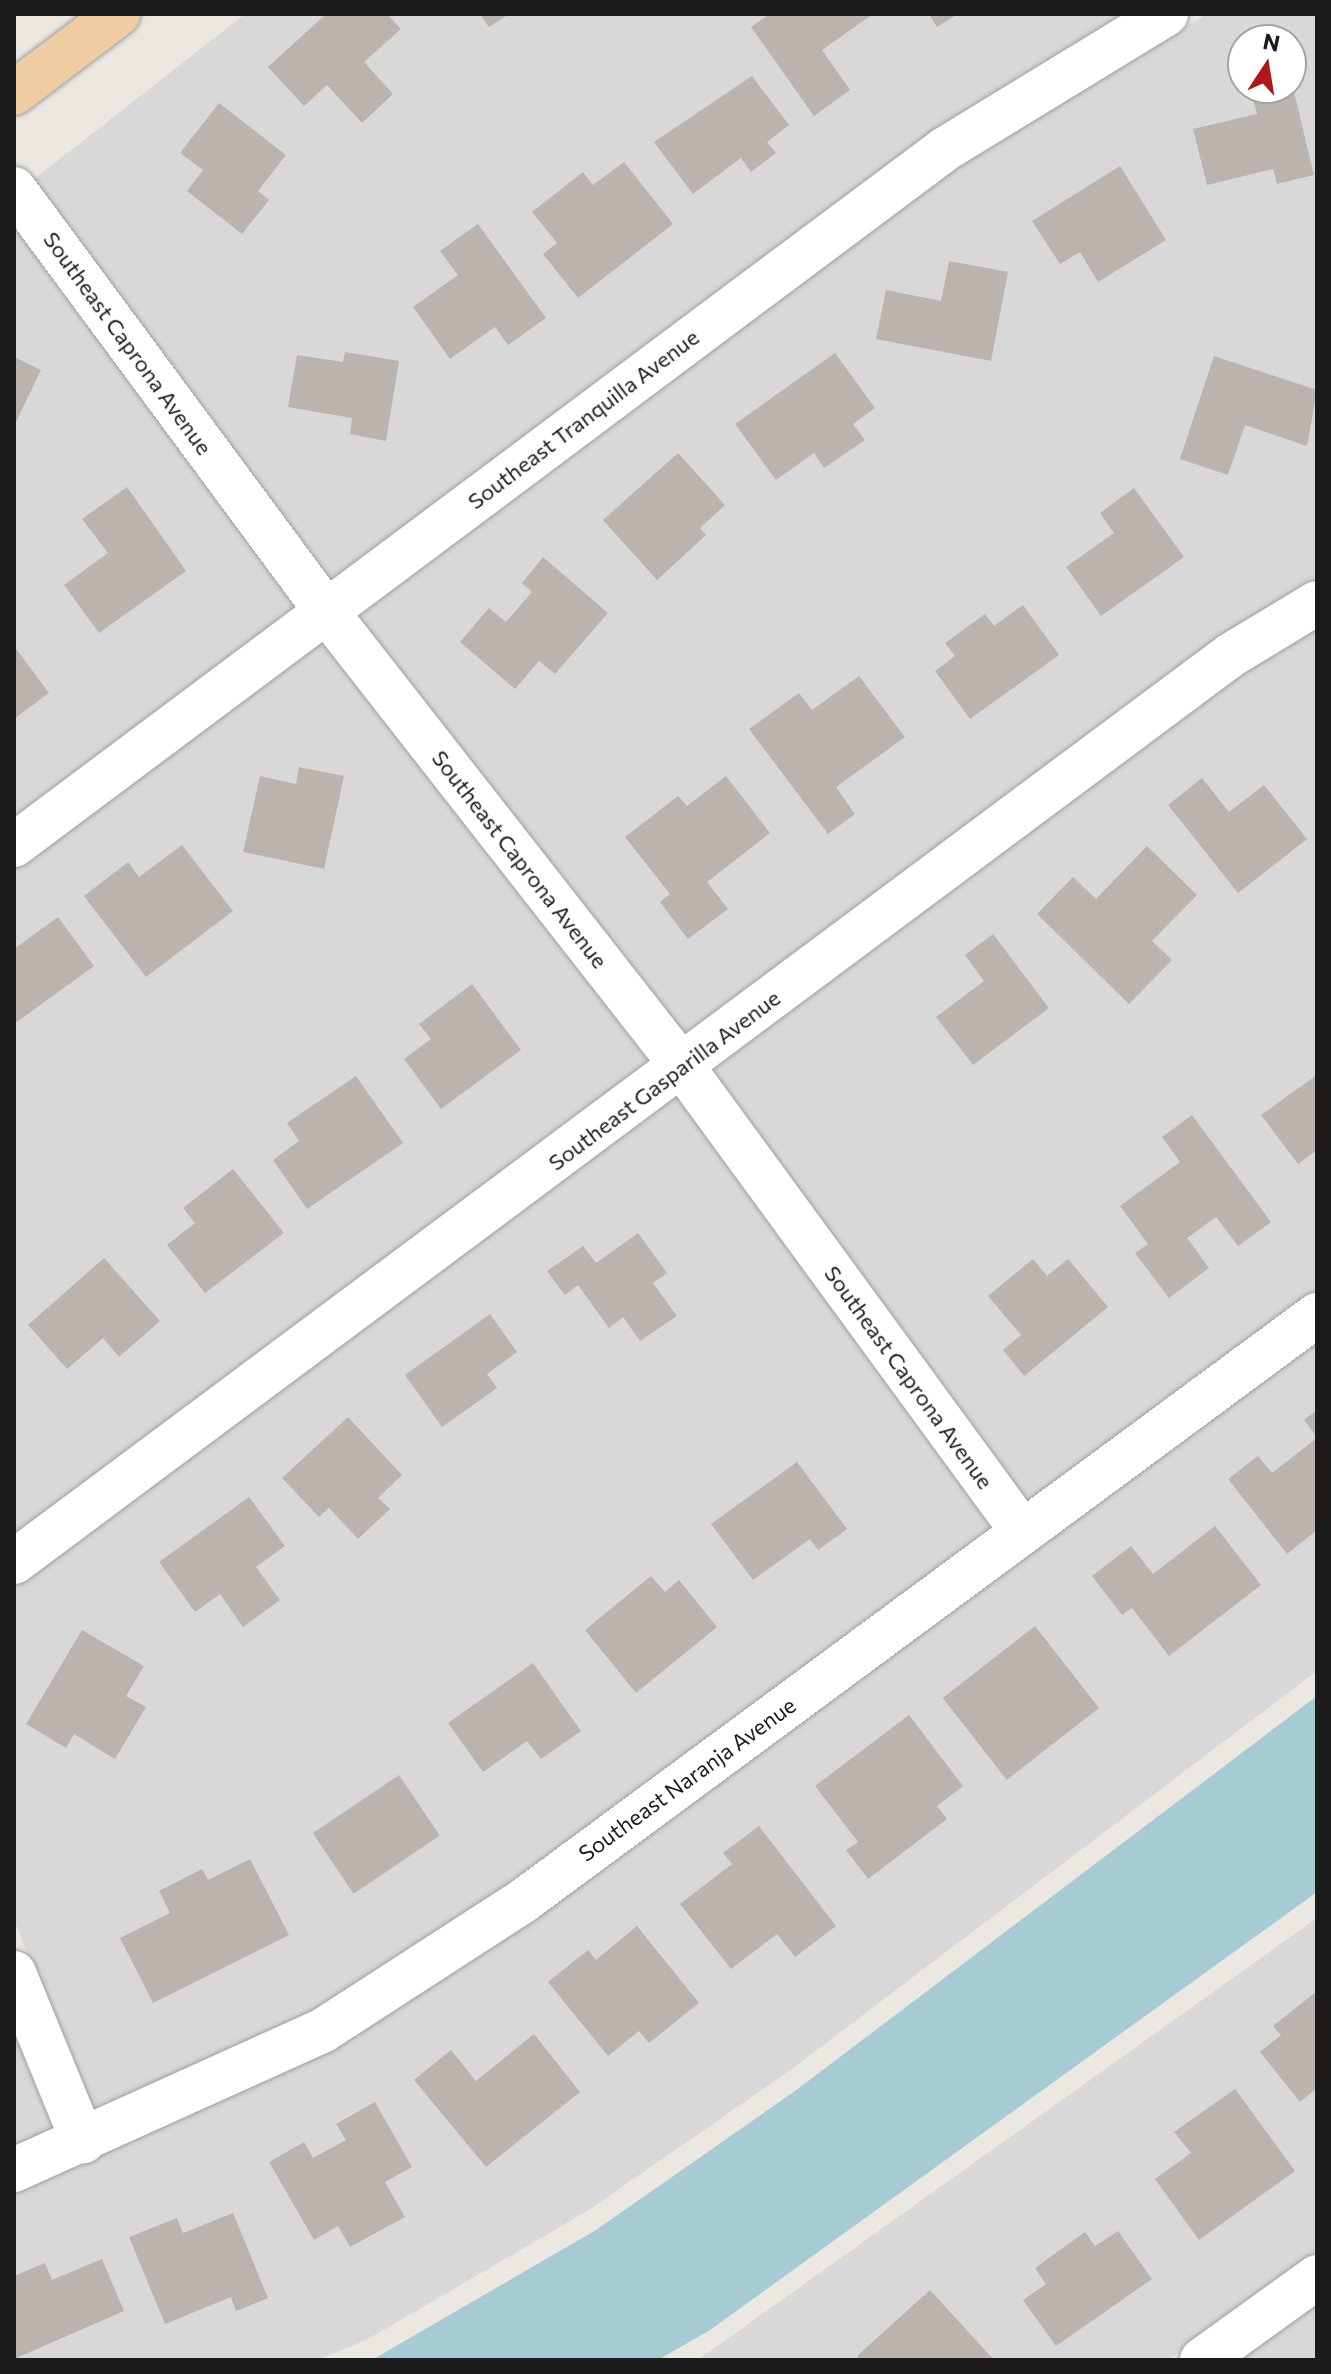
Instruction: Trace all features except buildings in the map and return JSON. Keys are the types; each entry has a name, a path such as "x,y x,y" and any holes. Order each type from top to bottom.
{"main road":[{"path":"14,93 118,14"}],"street":[{"name":"Southeast Tranquilla Avenue","path":"14,845 945,149 1166,14"},
{"name":"Southeast Caprona Avenue","path":"14,189 326,611 682,1066 1022,1531"},
{"name":"Southeast Gasparilla Avenue","path":"14,1562 1231,655 1317,603"},
{"name":"Southeast Naranja Avenue","path":"14,2170 322,2031 443,1953 1317,1315"},
{"path":"14,1973 83,2141"},
{"path":"1202,2360 1317,2277"}],"shaded area":[{"path":"245,14 1126,14 331,583 33,180"},
{"path":"1207,14 1317,14 1317,579 1220,638 686,1038 356,615 955,167"},
{"path":"14,223 298,607 14,819"},
{"path":"1317,627 1317,1289 1027,1503 710,1070 1240,673"},
{"path":"323,639 653,1063 14,1537 14,870"},
{"path":"678,1095 993,1527 513,1882 314,2011 93,2114 14,1920 14,1587"},
{"path":"1317,1340 1317,1671 785,2074 587,2211 368,2339 318,2360 14,2360 14,2193 331,2049"},
{"path":"1317,1918 1317,2252 1168,2360 698,2360"},
{"path":"14,2026 56,2130 14,2148"},
{"path":"1317,2302 1317,2360 1237,2360"}],"water":[{"path":"1317,1696 1317,1892 710,2330 658,2360 372,2360 596,2230 795,2091"}]}
